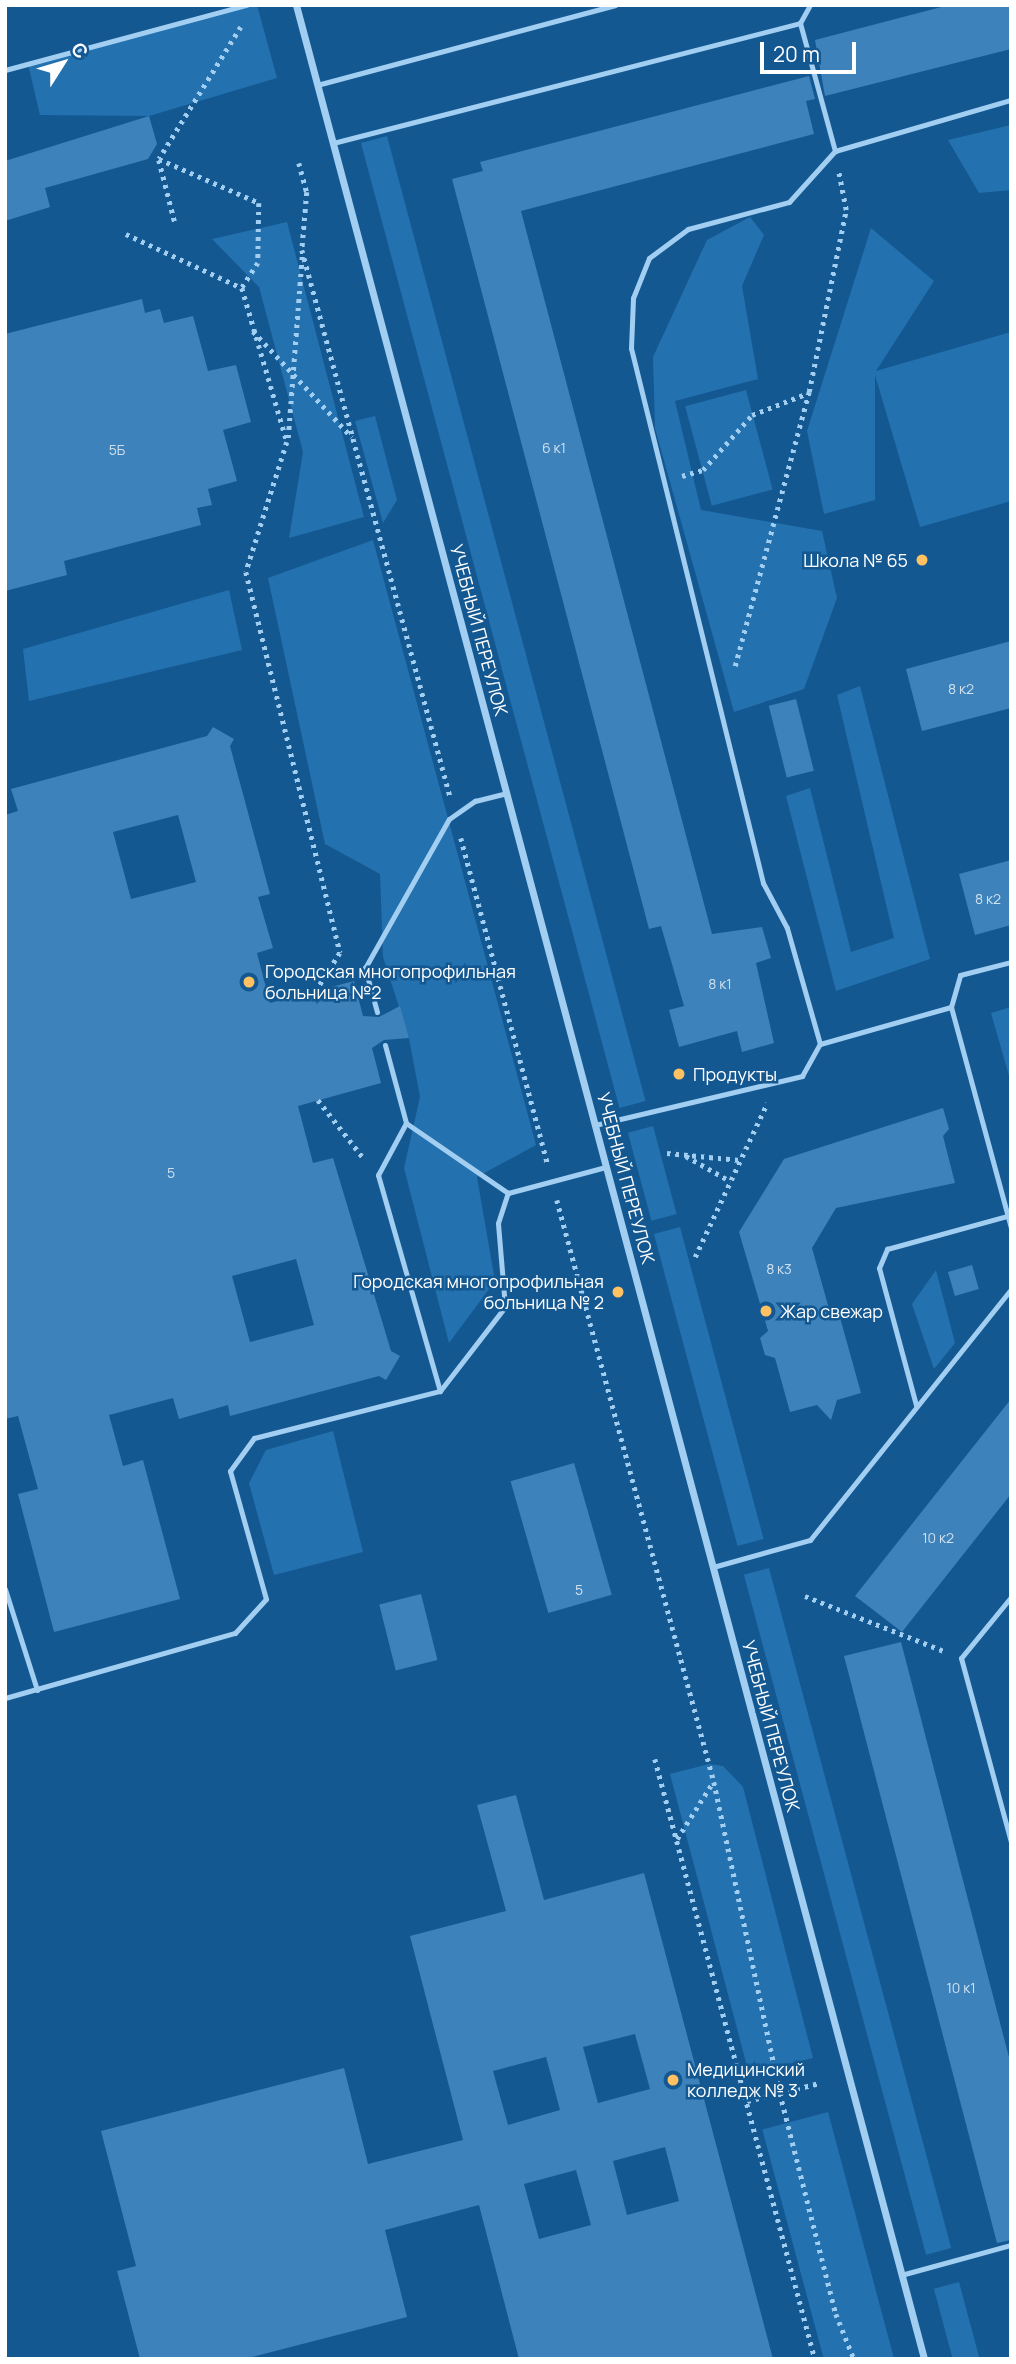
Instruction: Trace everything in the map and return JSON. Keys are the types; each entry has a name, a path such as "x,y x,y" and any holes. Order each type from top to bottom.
{"street":[{"name":"УЧЕБНЫЙ ПЕРЕУЛОК","path":"296,5 923,2359"}],"lane":[{"path":"5,69 246,5"},
{"path":"317,85 615,5"},
{"path":"810,5 800,23 835,151"},
{"path":"332,143 800,23"},
{"path":"820,1044 787,928 763,883 631,348 633,298 649,258 688,229 789,202 835,151 1011,100"},
{"path":"377,1012 365,968 454,814 506,793"},
{"path":"1011,962 960,975 951,1007 1011,1228"},
{"path":"595,1125 802,1076 820,1044 951,1007"},
{"path":"385,1045 406,1123 508,1194"},
{"path":"406,1123 378,1175 440,1391"},
{"path":"508,1194 606,1167"},
{"path":"5,1698 235,1633 266,1600 230,1471 254,1438 440,1391 505,1307 498,1223 508,1194"},
{"path":"916,1405 879,1268 887,1249 1007,1216"},
{"path":"713,1567 810,1540 1011,1289"},
{"path":"5,1589 37,1690"},
{"path":"1011,1597 961,1658 1011,1842"},
{"path":"901,2275 1011,2245"}],"path":[{"path":"175,223 159,159 247,17"},
{"path":"735,666 809,393 846,210 835,151"},
{"path":"159,159 259,203 258,263 242,288 287,442"},
{"path":"299,163 307,192 287,442 246,572 340,953 316,991"},
{"path":"126,234 242,288"},
{"path":"302,250 713,1782 780,2092 836,2314 854,2359"},
{"path":"253,330 355,440"},
{"path":"664,482 703,470 752,415 809,393"},
{"path":"695,1257 776,1082"},
{"path":"318,1100 378,1175"},
{"path":"667,1153 740,1160"},
{"path":"682,1154 730,1181"},
{"path":"804,1596 961,1658"},
{"path":"655,1759 815,2359"},
{"path":"677,1839 713,1782"},
{"path":"747,2101 820,2082"}],"shaded area":[{"path":"246,5 257,5 277,78 149,116 40,115 28,64"},
{"path":"1011,125 1011,190 979,193 948,140"},
{"path":"387,136 646,1101 619,1108 361,143"},
{"path":"750,217 764,235 742,286 758,379 675,401 701,510 822,531 837,598 804,689 734,712 655,428 653,357 707,240"},
{"path":"287,222 364,517 289,538 303,452 259,287 212,239"},
{"path":"871,228 934,281 876,371 1011,332 1011,501 920,527 875,375 875,500 824,514 807,431"},
{"path":"746,390 773,489 712,506 685,406"},
{"path":"375,416 397,500 383,523 355,421"},
{"path":"373,540 536,1145 477,1177 495,1281 449,1343 404,1168 420,1097 409,1038 383,957 380,874 325,844 268,578"},
{"path":"229,590 242,650 29,701 23,649"},
{"path":"860,686 930,959 836,991 786,796 810,788 851,952 894,938 837,695"},
{"path":"1011,1007 1011,1083 991,1013"},
{"path":"653,1126 677,1214 651,1221 628,1133"},
{"path":"680,1227 764,1539 738,1546 654,1234"},
{"path":"936,1270 955,1343 934,1369 912,1304"},
{"path":"333,1431 363,1552 274,1575 249,1483 266,1450"},
{"path":"769,1568 951,2248 926,2255 744,1575"},
{"path":"709,1764 723,1766 743,1787 813,2058 749,2074 670,1774"},
{"path":"828,2112 894,2359 824,2359 762,2130"},
{"path":"959,2282 980,2359 953,2359 934,2289"}],"building":[{"path":"949,5 1011,5 1011,49 825,96 815,40"},
{"path":"809,76 815,99 806,101 814,134 521,211 712,934 762,927 771,958 756,963 774,1043 742,1052 737,1031 679,1047 669,1010 684,1006 661,926 649,929 452,179 483,171 480,162"},
{"path":"149,116 157,144 148,159 45,188 50,207 5,221 5,161"},
{"path":"142,299 145,313 160,309 164,323 193,316 208,371 236,365 251,422 223,430 237,481 208,489 212,505 197,508 201,525 64,561 67,575 5,591 5,334"},
{"path":"1011,641 1011,708 922,731 906,669"},
{"path":"796,699 814,771 787,778 769,706"},
{"path":"213,727 234,739 230,746 270,894 258,897 273,948 257,953 270,1003 354,981 363,1016 379,1017 400,1006 409,1038 384,1040 372,1048 381,1083 298,1106 313,1163 333,1158 391,1351 400,1356 386,1380 379,1376 230,1416 228,1405 179,1419 173,1398 109,1415 123,1466 143,1460 180,1599 54,1632 18,1494 38,1489 18,1416 5,1419 5,815 18,811 11,789 207,736","holes":["178,815 196,882 131,899 113,832","296,1259 314,1325 250,1342 232,1276"]},
{"path":"1011,860 1011,925 975,935 959,874"},
{"path":"943,1108 949,1129 943,1136 955,1183 836,1208 812,1248 831,1316 839,1314 861,1393 837,1400 831,1420 817,1405 790,1412 775,1358 765,1355 760,1338 768,1331 739,1232 784,1159"},
{"path":"972,1265 979,1289 955,1296 948,1272"},
{"path":"1011,1399 1011,1494 902,1632 855,1596"},
{"path":"574,1463 612,1595 548,1613 511,1481"},
{"path":"421,1594 437,1660 396,1670 379,1604"},
{"path":"901,1642 1011,2065 1011,2240 997,2243 844,1656"},
{"name":"Медицинский колледж № 3","path":"516,1795 544,1900 644,1873 773,2359 519,2359 479,2205 385,2230 407,2317 244,2359 140,2359 117,2271 136,2266 101,2131 344,2068 368,2164 463,2140 410,1936 506,1911 477,1805","holes":["635,2034 650,2089 598,2103 583,2047","546,2057 560,2110 508,2125 493,2071","665,2147 679,2201 627,2215 613,2161","576,2170 591,2225 539,2239 524,2184"]}],"place":[{"name":"Школа № 65","path":"922,560"},
{"name":"Городская многопрофильная больница №2","path":"249,982"},
{"name":"Продукты","path":"679,1074"},
{"name":"Городская многопрофильная больница № 2","path":"618,1292"},
{"name":"Жар свежар","path":"766,1311"},
{"name":"Медицинский колледж № 3","path":"673,2080"}]}
